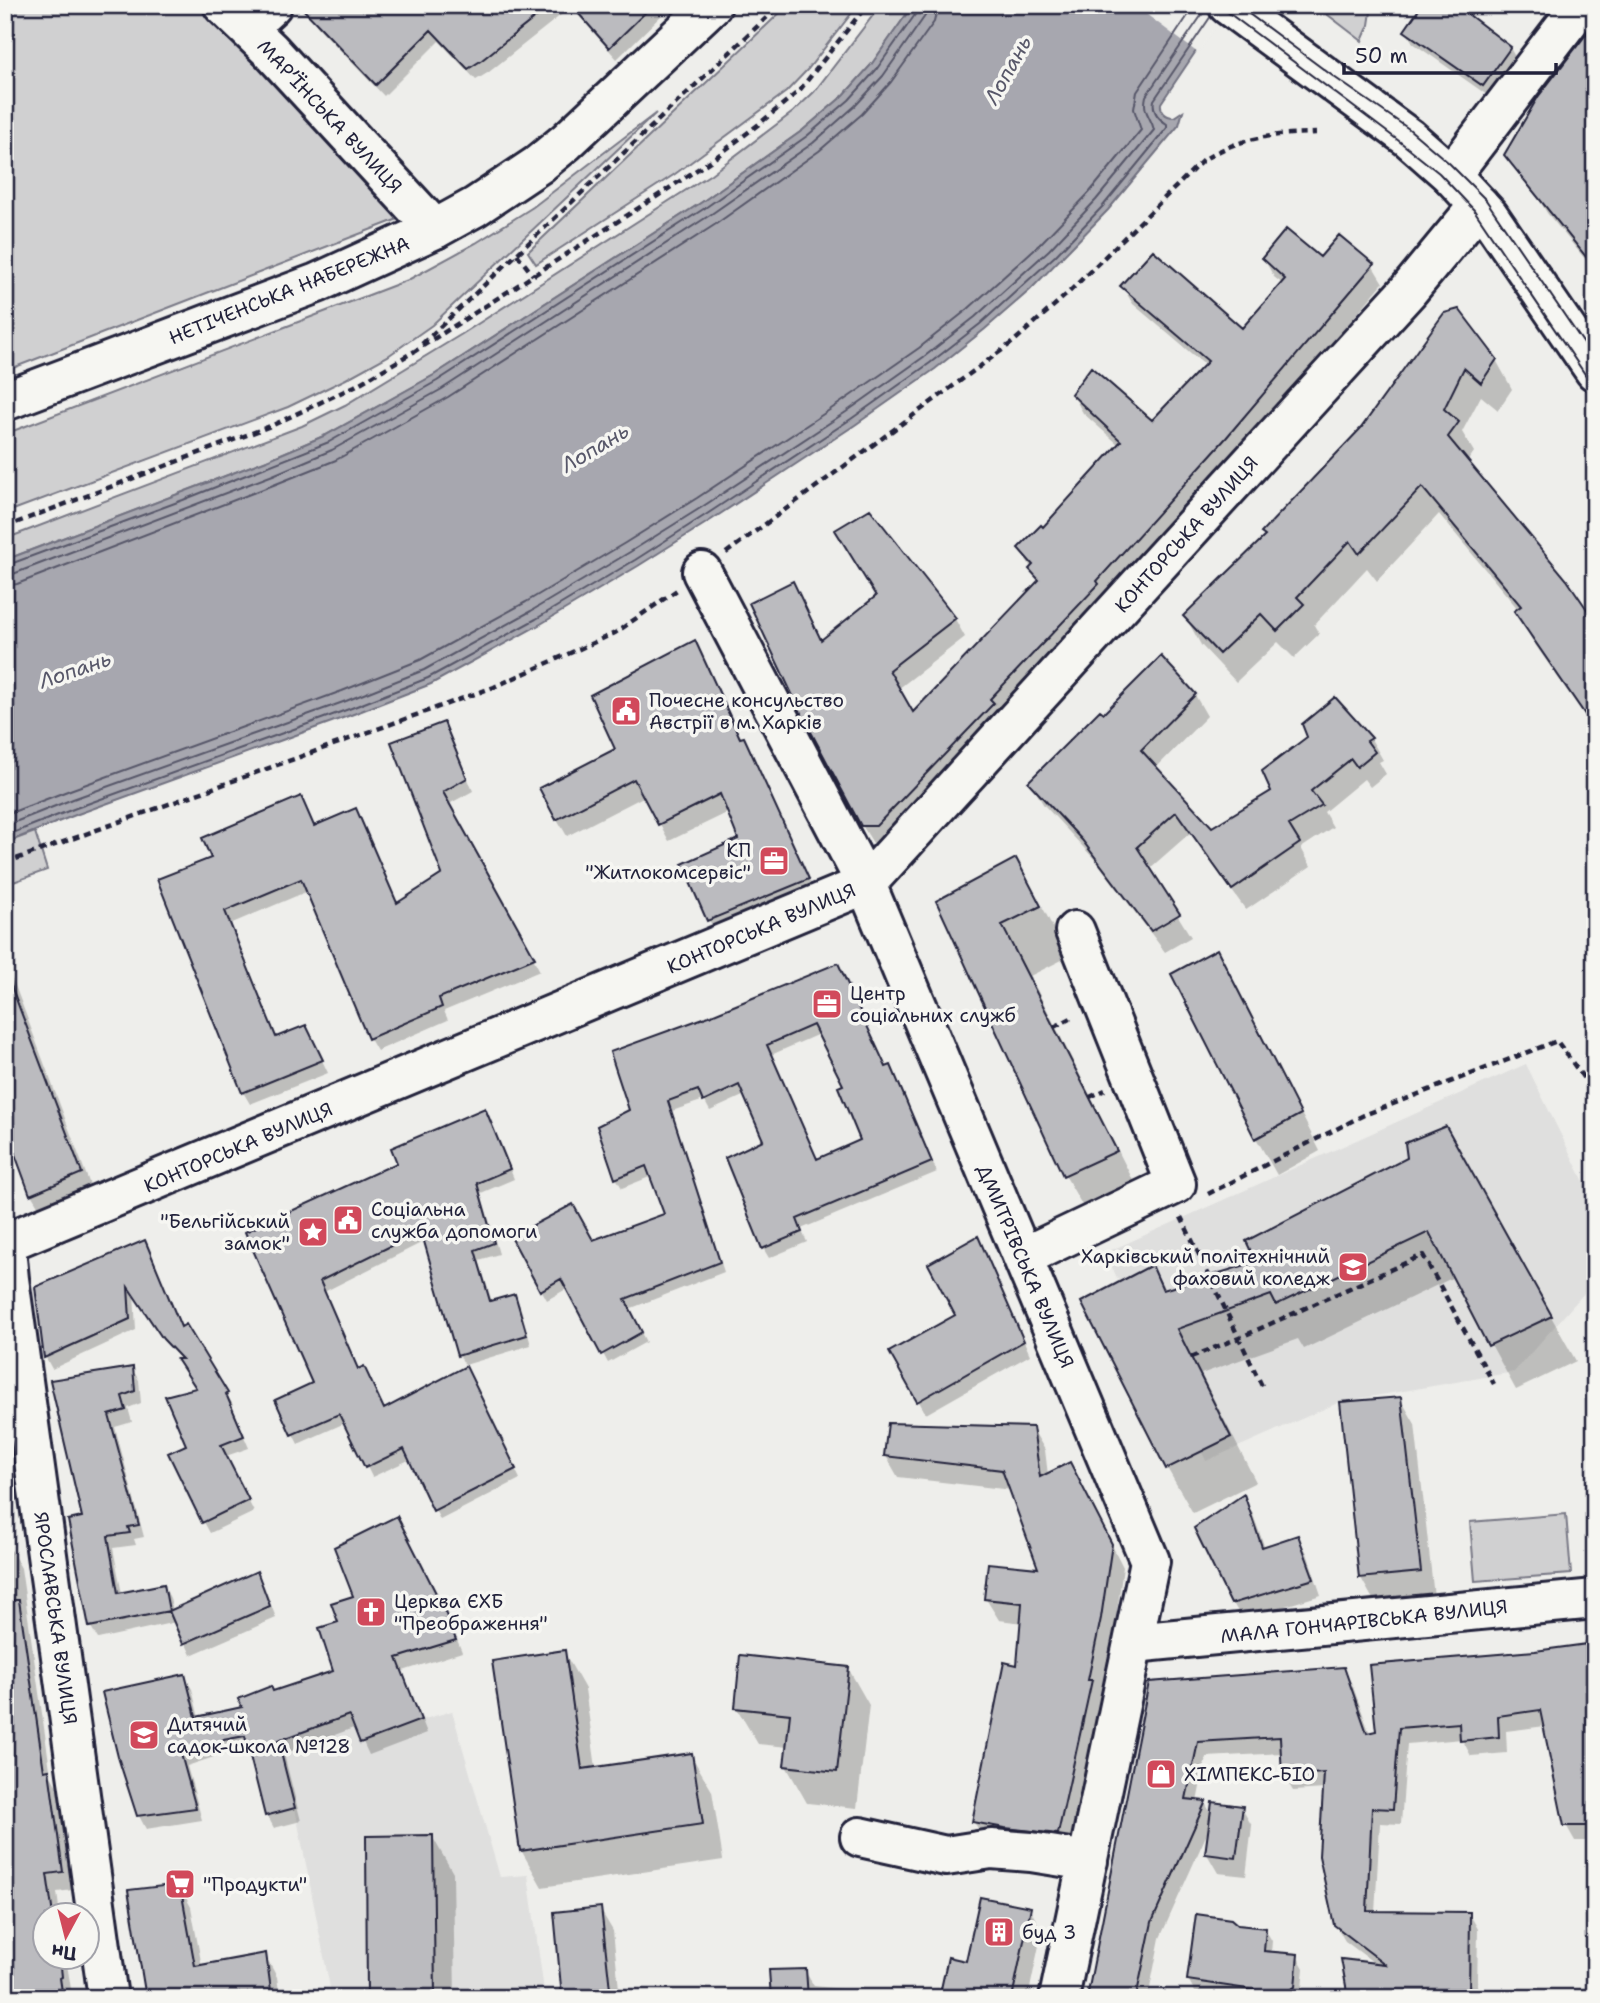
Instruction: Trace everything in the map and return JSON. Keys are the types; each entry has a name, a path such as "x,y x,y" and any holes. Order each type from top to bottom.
{"street":[{"name":"НЕТІЧЕНСЬКА НАБЕРЕЖНА","path":"5,401 317,283 435,229 475,207 557,150 712,5"},
{"path":"1228,5 1409,138 1451,175 1489,216 1595,371"},
{"path":"1451,175 1581,5"},
{"name":"МАР’ЇНСЬКА ВУЛИЦЯ","path":"247,13 271,51 435,229"},
{"name":"КОНТОРСЬКА ВУЛИЦЯ","path":"6,1241 866,884 1408,291 1479,205"},
{"name":"ДМИТРІВСЬКА ВУЛИЦЯ","path":"702,572 866,884 1150,1561 1059,1998"},
{"path":"1023,1257 1176,1184 1076,932"},
{"name":"ЯРОСЛАВСЬКА ВУЛИЦЯ","path":"6,1241 9,1279 108,1998"},
{"name":"МАЛА ГОНЧАРІВСЬКА ВУЛИЦЯ","path":"1133,1643 1595,1599"},
{"path":"860,1837 946,1856 991,1849 1087,1861"}],"path":[{"path":"415,351 780,5"},
{"path":"5,527 273,425 335,396 415,351 716,156 788,102 867,5"},
{"path":"5,863 494,687 615,633 702,572 1013,342 1066,295 1202,160 1229,145 1245,140 1284,134 1316,133"},
{"path":"517,254 533,275"},
{"path":"1054,1027 1074,1017"},
{"path":"1202,1197 1364,1115 1557,1041 1595,1094"},
{"path":"1090,1097 1106,1090"},
{"path":"1177,1210 1262,1386"},
{"path":"1191,1357 1423,1255 1493,1384"}],"shaded area":[{"path":"5,5 213,5 411,214 5,371"},
{"path":"788,5 858,5 808,69 786,92 675,174 536,264 528,252"},
{"path":"881,5 913,5 871,65 844,95 803,130 702,202 434,375 326,435 5,560 5,539 302,426 345,405 462,334 711,174 793,112 814,92"},
{"path":"1315,5 1372,5 1369,25 1362,41"},
{"path":"656,113 432,325 388,356 288,407 5,513 5,434 408,280 476,243 533,207"},
{"path":"35,832 47,870 5,885 5,843"},
{"name":"Харківський політехнічний фаховий коледж","path":"1526,1064 1595,1204 1595,1281 1514,1372 1340,1402 1206,1461 1105,1253"},
{"path":"1566,1514 1571,1574 1475,1581 1470,1522"},
{"path":"402,1671 421,1720 452,1711 500,1877 528,1875 545,1998 332,1998 295,1808 272,1720"}],"water":[{"name":"Лопань","path":"913,5 1227,5 1161,103 1162,111 1168,116 1174,117 1183,111 1179,125 1108,210 1030,290 985,329 935,369 855,425 638,566 539,625 431,684 5,843 5,560 326,435 434,375 702,202 803,130 844,95 871,65"}],"pier":[{"path":"1134,5 1230,5 1198,53"}],"building":[{"path":"299,5 551,5 468,69 431,30 376,85"},
{"path":"571,5 653,5 609,48"},
{"path":"1422,5 1456,5 1511,47 1483,86 1404,31"},
{"path":"1595,23 1595,268 1504,155 1538,97"},
{"path":"1286,229 1320,257 1339,235 1374,264 1226,438 1097,581 1099,584 990,699 994,703 876,826 861,826 802,715 749,603 793,581 821,640 876,596 835,530 870,509 956,618 889,670 913,712 1039,580 1029,569 1033,565 1018,548 1041,525 1043,527 1121,441 1071,394 1091,367 1152,420 1208,361 1120,286 1153,250 1242,328 1285,279 1262,258"},
{"path":"1459,309 1497,359 1481,383 1464,368 1444,409 1459,422 1448,437 1567,580 1595,621 1595,729 1514,611 1521,606 1422,487 1359,554 1350,541 1297,597 1304,604 1277,631 1261,614 1219,654 1183,616 1265,536 1261,533 1361,428 1444,313"},
{"path":"695,640 740,738 744,737 809,879 707,921 682,864 738,839 720,794 658,825 634,779 556,820 539,788 615,749 590,695"},
{"path":"1161,656 1196,694 1141,750 1212,827 1271,791 1262,771 1307,737 1302,724 1335,697 1372,738 1367,741 1375,752 1357,767 1351,759 1311,791 1322,805 1289,825 1300,843 1232,890 1176,812 1137,847 1180,914 1151,931 1082,840 1028,782 1100,710 1104,713"},
{"path":"444,722 467,778 443,792 535,958 439,998 442,1007 368,1039 301,879 225,911 276,1037 306,1025 323,1060 242,1093 157,879 211,858 202,838 301,796 314,826 356,808 397,903 442,874 391,742"},
{"path":"1016,858 1041,906 1002,925 1117,1151 1063,1176 936,901"},
{"path":"1217,949 1301,1114 1255,1139 1171,974"},
{"path":"838,963 886,1067 891,1065 932,1162 797,1219 802,1232 762,1249 725,1158 763,1140 739,1085 703,1102 698,1090 668,1101 720,1262 625,1299 642,1332 601,1355 561,1279 540,1291 511,1237 573,1204 593,1240 664,1214 646,1166 615,1179 597,1126 629,1110 610,1052 709,1016","holes":["813,1025 843,1085 838,1087 860,1140 817,1159 767,1045"]},
{"path":"5,975 82,1173 30,1195 5,1127"},
{"path":"485,1108 510,1169 477,1183 494,1243 475,1250 490,1301 515,1294 527,1335 457,1356 421,1231 320,1281 358,1369 364,1366 384,1409 466,1366 516,1469 433,1511 404,1449 365,1468 339,1414 291,1435 275,1400 312,1383 245,1232 397,1163 391,1148"},
{"path":"1446,1126 1552,1316 1488,1346 1429,1232 1276,1305 1271,1295 1177,1329 1231,1437 1166,1469 1081,1302 1152,1265 1163,1290 1256,1262 1246,1241 1407,1158 1405,1143"},
{"path":"978,1236 1024,1341 917,1402 889,1352 955,1315 928,1264"},
{"path":"145,1240 181,1327 186,1324 228,1393 226,1394 244,1436 221,1445 249,1500 202,1523 168,1453 186,1445 165,1396 196,1388 177,1359 182,1359 163,1339 128,1287 130,1319 44,1358 35,1287"},
{"path":"133,1367 135,1391 122,1396 126,1410 109,1415 139,1525 128,1527 130,1533 108,1536 118,1593 164,1584 169,1611 89,1627 68,1520 82,1517 50,1380"},
{"path":"1401,1397 1421,1572 1359,1578 1340,1402"},
{"path":"888,1423 1033,1427 1040,1477 1070,1462 1112,1544 1088,1680 1092,1680 1058,1834 972,1822 1004,1662 1017,1665 1022,1603 984,1599 988,1563 1038,1568 1002,1470 884,1456"},
{"path":"1244,1494 1262,1547 1298,1535 1314,1579 1231,1604 1194,1528"},
{"path":"397,1516 443,1607 456,1640 397,1658 421,1720 360,1743 349,1715 278,1741 295,1808 265,1816 245,1736 218,1741 181,1754 196,1808 137,1816 118,1757 102,1692 185,1674 196,1717 242,1707 238,1699 271,1686 273,1691 333,1671 319,1628 338,1622 331,1603 353,1596 334,1547"},
{"path":"257,1571 270,1606 183,1644 169,1611"},
{"path":"5,1600 19,1600 44,1771 49,1770 63,1872 47,1874 51,1902 32,1902 32,1972 62,1972 63,1998 5,1998"},
{"path":"1595,1643 1595,1826 1564,1826 1540,1710 1498,1716 1499,1737 1460,1741 1459,1723 1399,1728 1393,1809 1372,1808 1367,1911 1470,1912 1469,1998 1347,1998 1341,1959 1385,1964 1334,1925 1319,1856 1324,1773 1282,1776 1280,1737 1198,1742 1186,1799 1206,1801 1152,1922 1136,1998 1087,1998 1149,1682 1344,1667 1367,1733 1376,1731 1369,1665 1535,1651"},
{"path":"565,1650 582,1769 692,1753 703,1824 520,1851 492,1661"},
{"path":"740,1655 849,1667 837,1772 784,1766 790,1714 735,1708"},
{"path":"1212,1802 1243,1806 1236,1858 1205,1854"},
{"path":"433,1835 435,1998 367,1998 366,1836"},
{"path":"180,1884 195,1966 266,1953 272,1998 146,1998 128,1890"},
{"name":"буд 3","path":"980,1897 1031,1907 1012,1998 939,1998 948,1957 966,1961"},
{"path":"601,1907 611,1998 562,1998 554,1912"},
{"path":"1196,1914 1231,1919 1238,1925 1266,1928 1264,1951 1298,1954 1295,1987 1275,1998 1264,1998 1260,1991 1187,1980"},
{"path":"806,1969 808,1998 771,1998 769,1970"}],"tram line":[{"path":"1218,5 1439,173 1474,210 1595,389"},
{"path":"1237,5 1409,129 1449,163 1486,200 1595,360"}],"place":[{"name":"Почесне консульство Австрії в м. Харків","path":"626,711"},
{"name":"КП \"Житлокомсервіс\"","path":"774,861"},
{"name":"Центр соціальних служб","path":"827,1004"},
{"name":"Соціальна служба допомоги","path":"348,1220"},
{"name":"\"Бельгійський замок\"","path":"313,1232"},
{"name":"Харківський політехнічний фаховий коледж","path":"1353,1267"},
{"name":"Церква ЄХБ \"Преображення\"","path":"371,1612"},
{"name":"Дитячий садок-школа №128","path":"144,1735"},
{"name":"ХІМПЕКС-БІО","path":"1161,1774"},
{"name":"\"Продукти\"","path":"180,1884"},
{"name":"буд 3","path":"999,1932"}]}
